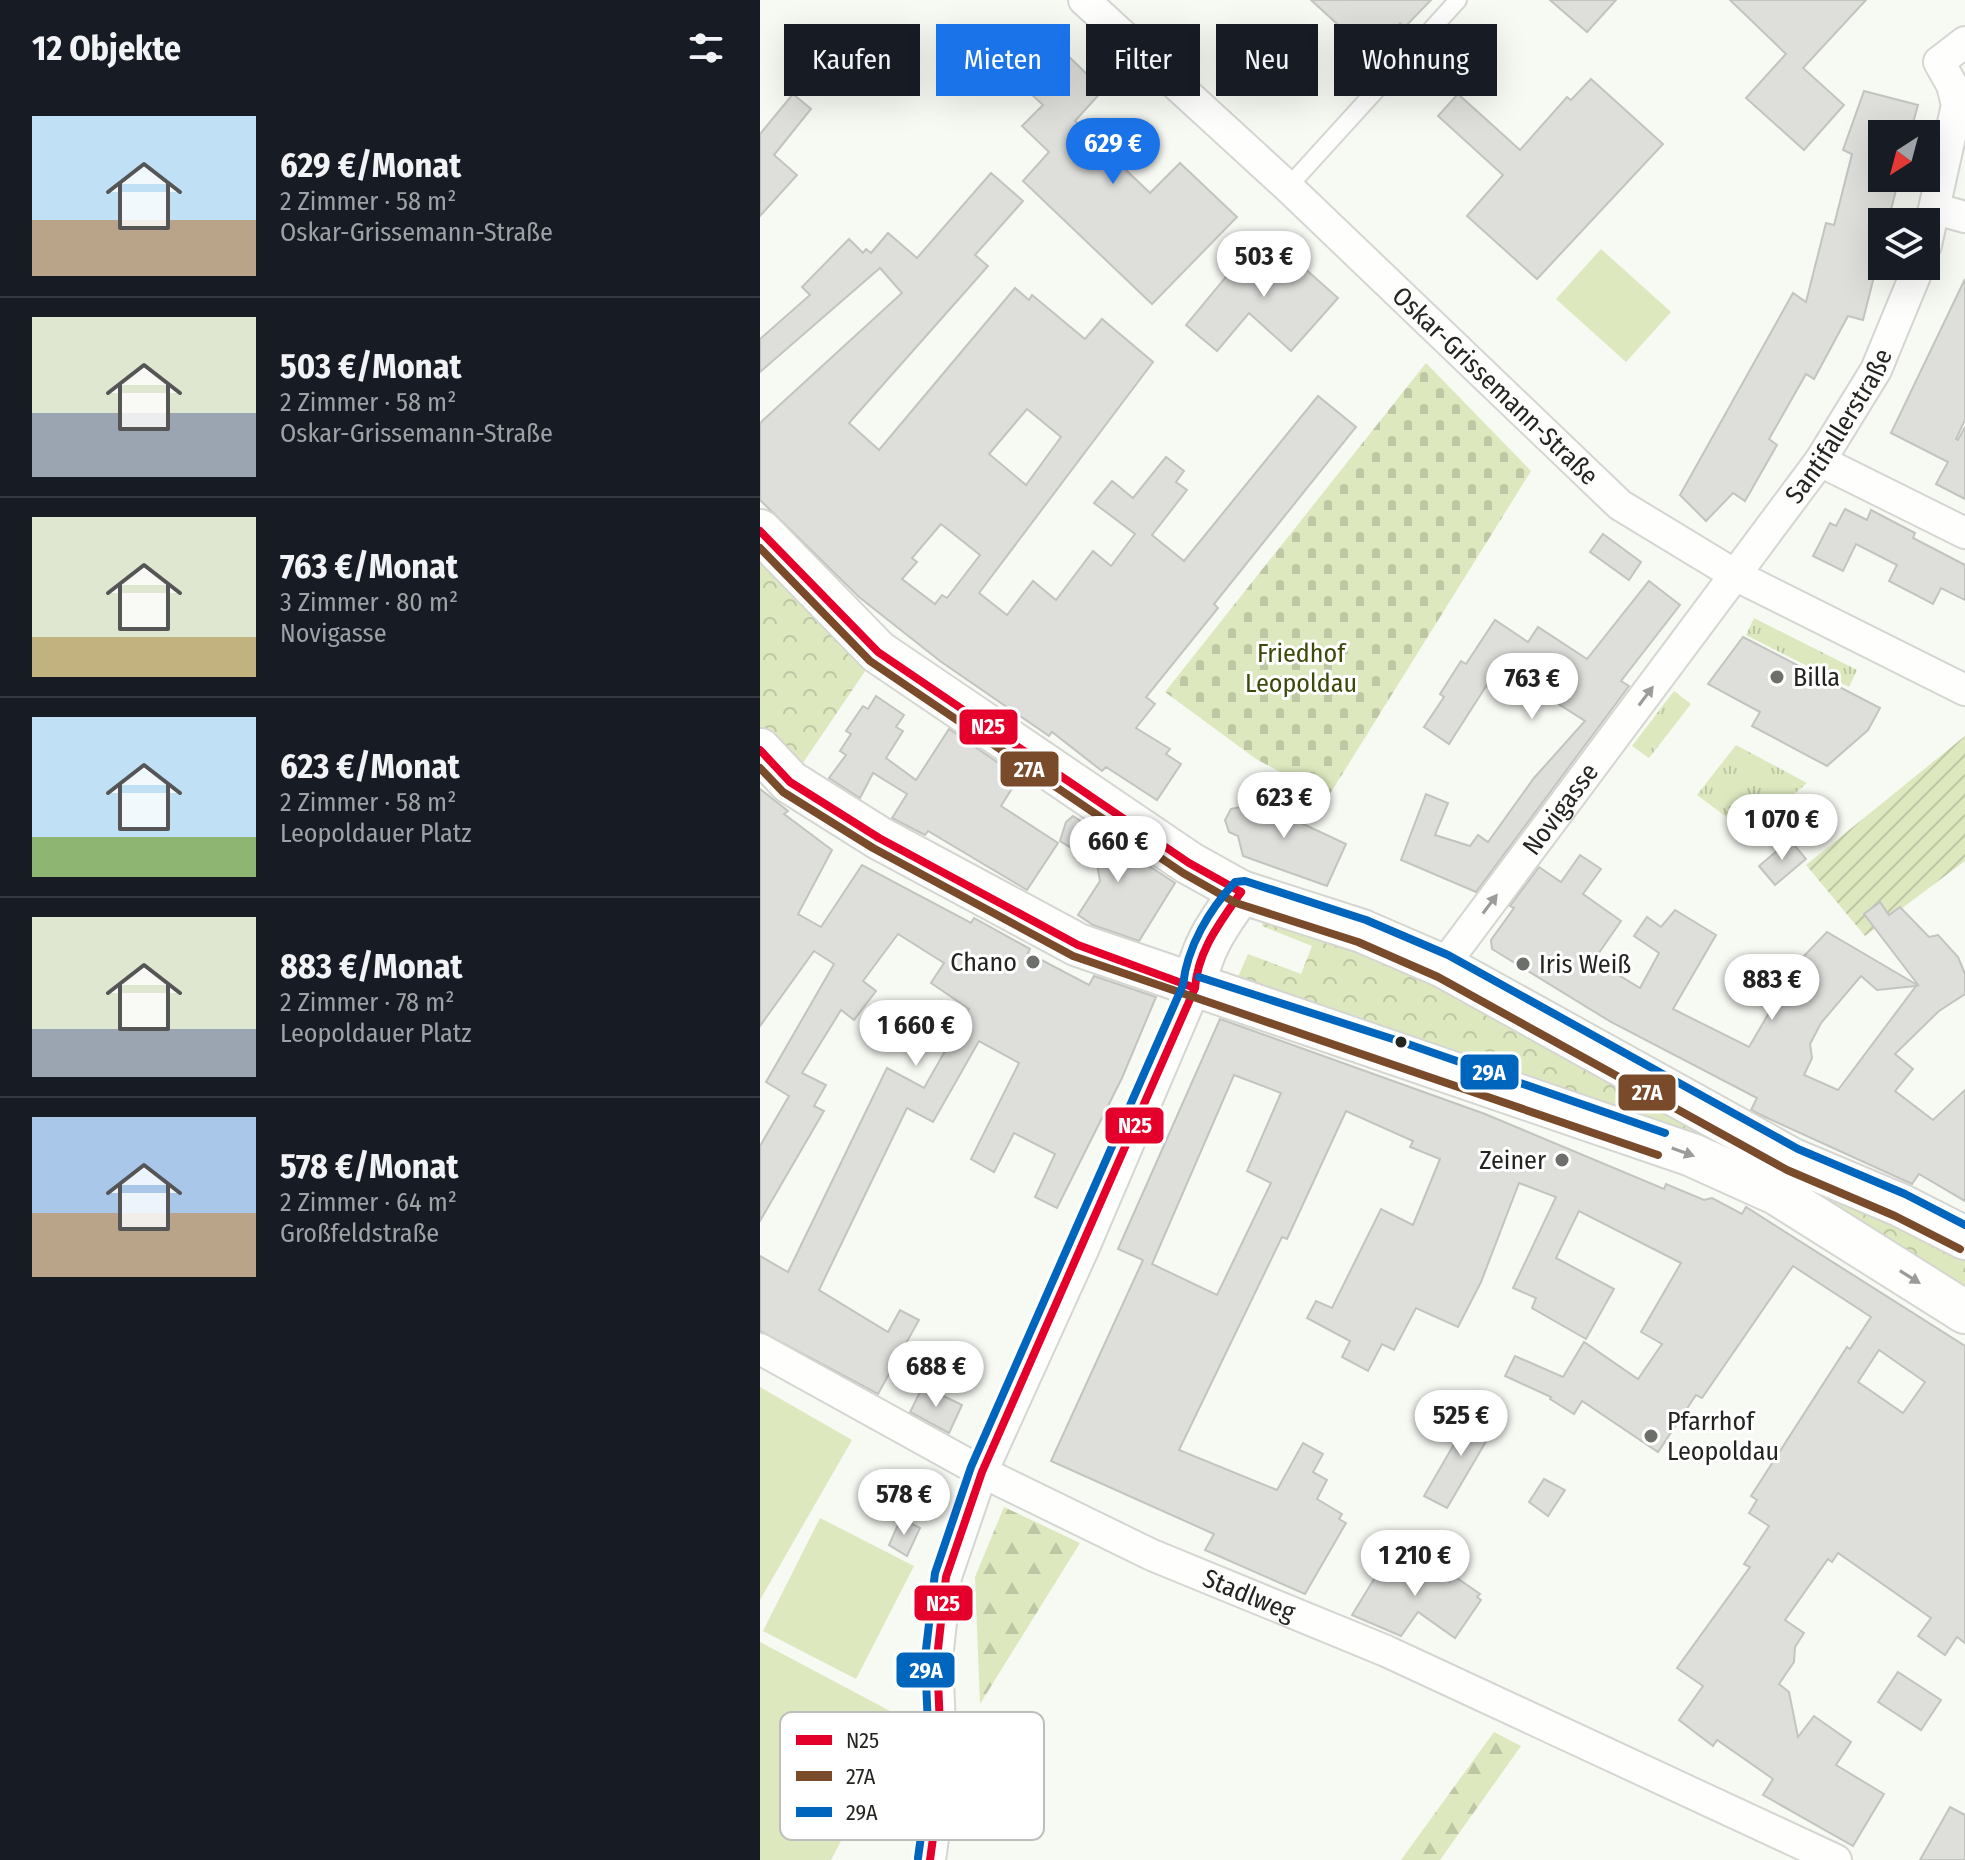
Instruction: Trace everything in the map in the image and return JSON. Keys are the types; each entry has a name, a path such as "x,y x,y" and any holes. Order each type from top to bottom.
{"street":[{"name":"Oskar-Grissemann-Straße","path":"1084,0 1288,187 1620,505 1737,576 1965,690"},
{"path":"1936,208 1957,105 1952,85 1939,62 1965,42"},
{"path":"1940,210 1965,217"},
{"name":"Santifallerstraße","path":"1737,576 1820,461 1876,370 1913,280"},
{"path":"1820,461 1965,533"},
{"path":"760,531 878,652 1189,863 1241,892 1362,931 1443,966 1793,1160 1900,1205 1965,1238"},
{"name":"Novigasse","path":"1443,966 1737,576"},
{"path":"760,750 790,782 879,838 1078,945 1195,988 1473,1078 1692,1155 1776,1193 1965,1312"},
{"path":"939,1712 937,1658 946,1577 982,1472 1082,1252 1195,988 1197,966 1211,935 1241,892"},
{"name":"Stadlweg","path":"760,1349 982,1472 1152,1555 1386,1651 1836,1860"},
{"path":"930,1860 933,1840"}],"lane":[{"path":"1288,187 1458,0"}],"green space":[{"path":"1601,249 1671,312 1626,362 1556,299"},
{"name":"Friedhof Leopoldau","path":"1426,363 1531,471 1328,797 1256,759 1165,692"},
{"path":"760,531 878,652 790,782 760,750"},
{"path":"1754,618 1857,670 1849,687 1746,635"},
{"path":"1674,691 1691,704 1649,758 1632,746"},
{"path":"1965,736 1965,861 1865,936 1806,865"},
{"path":"1736,745 1807,783 1748,833 1697,795"},
{"path":"1264,917 1385,957 1965,1247 1965,1293 1390,1032 1238,977 1248,954 1301,974 1312,946 1262,926"},
{"path":"760,1387 852,1440 760,1600"},
{"path":"1004,1507 1080,1543 980,1704 975,1577"},
{"path":"820,1518 914,1566 856,1679 763,1631"},
{"path":"760,1642 892,1712 780,1712 780,1840 841,1840 831,1860 760,1860"},
{"path":"1494,1732 1521,1746 1440,1860 1401,1860"}],"building":[{"path":"1311,0 1431,0 1408,24 1337,24"},
{"path":"1550,0 1616,0 1587,32"},
{"path":"1730,0 1866,0 1803,68 1844,105 1804,150 1746,98 1786,54"},
{"path":"1070,58 1086,73 1086,96 1098,96 1075,121 1150,193 1180,163 1237,217 1152,304 1023,181 1049,152 1022,126 1043,105 1033,96 1070,96"},
{"path":"1591,79 1663,144 1537,279 1467,216 1503,175 1438,116 1456,96 1460,96 1520,150 1567,97 1571,100"},
{"path":"1864,91 1918,105 1914,120 1868,120 1868,192 1896,192 1892,208 1868,208 1868,280 1873,280 1863,320 1848,316 1814,379 1806,374 1769,439 1777,445 1745,501 1733,493 1706,521 1680,495 1793,293 1806,302 1826,223 1834,225 1852,154 1843,150"},
{"path":"791,96 811,109 774,155 797,175 760,216 760,134"},
{"path":"991,173 1023,201 975,255 988,266 849,423 879,450 1015,288 1029,300 1032,295 1085,339 1102,319 1153,362 979,593 1007,615 1033,581 1056,600 1093,551 1111,566 1135,534 1094,503 1112,481 1133,498 1166,457 1184,471 1176,482 1187,490 1152,535 1184,561 1318,396 1356,427 1214,604 1218,608 1146,697 1155,704 1136,728 1170,749 1166,754 1181,764 1157,800 1106,767 1102,771 1052,732 1049,736 940,661 859,597 760,500 760,423 902,293 880,268 760,372 760,339 810,295 802,287 849,239 863,253 866,249 871,253 888,233 917,258","holes":["1027,409 1061,437 1026,485 989,454","941,524 980,555 947,598 942,595 935,604 902,579 917,562 912,558"]},
{"path":"1259,237 1300,271 1303,267 1338,298 1291,351 1249,313 1217,351 1186,325"},
{"path":"1965,279 1965,420 1956,439 1965,427 1965,499 1936,484 1948,462 1891,433"},
{"path":"1845,509 1867,520 1871,510 1915,533 1913,538 1965,565 1965,600 1941,588 1933,604 1889,581 1897,565 1856,544 1843,571 1813,556 1830,523 1836,526"},
{"path":"1603,534 1641,562 1629,580 1590,552"},
{"path":"1649,581 1680,605 1621,681 1629,686 1476,892 1401,860 1426,794 1448,803 1435,835 1470,846 1478,835 1488,842 1534,778 1585,721 1499,666 1449,744 1424,727 1444,697 1440,694 1461,661 1466,664 1495,620 1528,642 1538,627 1587,659"},
{"path":"1743,637 1880,708 1868,730 1827,766 1752,726 1760,712 1708,684"},
{"path":"876,696 904,715 896,727 903,731 886,758 916,780 949,729 1018,779 1001,806 1058,843 1027,890 928,831 925,835 892,818 907,794 873,773 860,798 829,778 846,755 840,751 851,734 846,731 863,706 868,709"},
{"path":"760,789 788,811 784,814 832,850 798,914 821,927 862,865 971,923 974,918 1030,949 1028,953 1089,985 1094,976 1156,997 1122,1078 1057,1208 1035,1197 1055,1154 1014,1133 994,1172 971,1159 1019,1063 979,1041 933,1122 907,1108 819,1290 888,1332 900,1310 919,1320 878,1394 760,1331 760,1256 788,1272 887,1068 924,1088 969,1009 931,983 944,963 898,934 863,981 876,991 854,1020 841,1010 802,1073 826,1085 814,1106 824,1111 760,1221 760,1146 789,1096 766,1082 834,964 814,951 760,1026"},
{"path":"1260,794 1305,814 1301,823 1346,844 1327,886 1243,856 1238,836 1229,832 1225,820 1231,809 1256,804"},
{"path":"1073,816 1175,883 1139,941 1093,925 1078,915 1100,881 1097,864 1060,841 1066,822"},
{"path":"1790,840 1806,859 1775,885 1759,866"},
{"path":"1580,855 1601,869 1583,894 1621,921 1594,960 1640,988 1659,953 1634,936 1647,917 1661,927 1675,910 1716,935 1673,1009 1749,1047 1800,960 1827,932 1919,986 1864,914 1880,902 1889,915 1900,907 1929,937 1938,935 1958,957 1965,974 1965,994 1939,1011 1895,1054 1913,1069 1895,1091 1933,1120 1965,1090 1965,1201 1919,1174 1912,1184 1751,1110 1757,1098 1611,1022 1492,949 1491,940 1514,908 1510,906 1539,867 1561,882","holes":["1861,976 1877,990 1916,986 1838,1090 1804,1075 1812,1058 1810,1044 1821,1023"]},
{"path":"1220,1019 1485,1114 1664,1189 1666,1184 1704,1200 1712,1198 1742,1214 1746,1207 1965,1346 1965,1643 1957,1637 1945,1655 1918,1636 1931,1618 1838,1553 1832,1562 1828,1559 1785,1620 1804,1633 1795,1647 1794,1662 1779,1684 1789,1692 1798,1737 1814,1716 1851,1742 1836,1765 1884,1794 1853,1846 1763,1795 1773,1779 1717,1740 1713,1746 1679,1720 1703,1686 1677,1668 1750,1567 1744,1564 1769,1526 1749,1513 1757,1500 1751,1496 1847,1347 1850,1349 1871,1317 1793,1266 1702,1398 1696,1395 1658,1452 1582,1401 1574,1414 1551,1397 1505,1376 1515,1356 1563,1377 1584,1342 1638,1379 1662,1344 1641,1332 1681,1263 1579,1211 1556,1258 1614,1289 1586,1339 1532,1308 1536,1298 1513,1288 1556,1197 1519,1183 1481,1282 1458,1327 1416,1308 1394,1350 1382,1344 1368,1371 1342,1357 1350,1341 1307,1318 1316,1301 1332,1308 1381,1209 1413,1225 1440,1159 1410,1147 1413,1141 1346,1111 1287,1239 1282,1237 1179,1450 1277,1490 1303,1443 1323,1454 1313,1472 1327,1480 1317,1499 1342,1514 1339,1519 1346,1523 1305,1594 1205,1550 1214,1534 1051,1461 1143,1260 1118,1249","holes":["1234,1075 1281,1093 1247,1171 1271,1183 1217,1295 1152,1264","1879,1350 1925,1382 1903,1413 1858,1382"]},
{"path":"923,1386 962,1405 949,1433 910,1412"},
{"path":"1475,1408 1498,1421 1447,1508 1424,1496"},
{"path":"1544,1479 1565,1490 1548,1516 1529,1502"},
{"path":"901,1518 920,1528 907,1556 889,1545"},
{"path":"1393,1548 1449,1582 1454,1576 1480,1594 1477,1597 1481,1600 1455,1638 1418,1612 1401,1636 1352,1615"},
{"path":"1898,1672 1941,1700 1921,1730 1878,1702"},
{"path":"1950,1807 1965,1815 1965,1860 1920,1860"}],"transit line":[{"name":"N25","path":"760,531 878,652 1189,863 1241,892"},
{"name":"27A","path":"760,548 870,661 1183,873 1236,903 1358,942 1438,977 1787,1170 1895,1216 1960,1249"},
{"name":"N25","path":"760,750 790,782 879,838 1078,945 1195,988"},
{"name":"27A","path":"760,768 783,792 873,848 1073,956 1658,1155"},
{"name":"29A","path":"927,1712 925,1658 935,1573 971,1467 1183,985 1194,943 1216,905 1235,882 1245,881 1366,920 1448,955 1798,1149 1905,1194 1965,1225"},
{"name":"N25","path":"939,1712 937,1658 946,1577 982,1472 1195,988 1205,949 1241,892"},
{"name":"29A","path":"1199,977 1402,1042 1665,1133"},
{"name":"29A","path":"918,1858 920,1840"},
{"name":"N25","path":"930,1860 933,1840"}],"place":[{"name":"Billa","path":"1777,677"},
{"name":"Chano","path":"1033,962"},
{"name":"Iris Weiß","path":"1523,964"},
{"name":"Zeiner","path":"1562,1160"},
{"name":"Pfarrhof Leopoldau","path":"1651,1436"}]}
